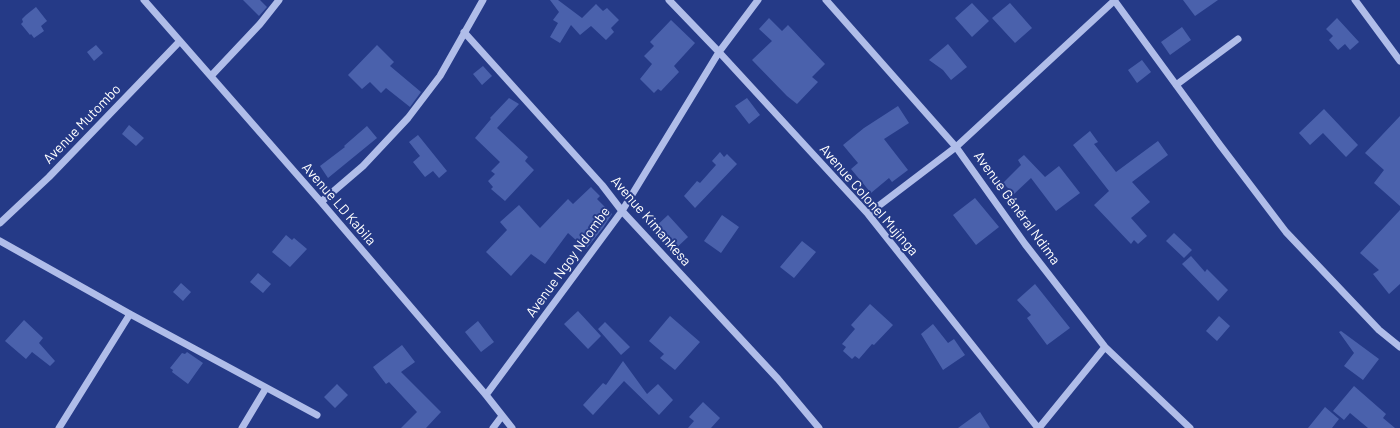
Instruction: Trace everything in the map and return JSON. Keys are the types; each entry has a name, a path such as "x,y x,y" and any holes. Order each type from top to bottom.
{"street":[{"name":"Avenue LD Kabila","path":"144,0 321,202 512,428"},
{"path":"211,76 260,24 279,0"},
{"path":"321,202 363,166 408,118 440,76 483,0"},
{"name":"Avenue Colonel Mujinga","path":"669,0 719,52 868,214 1038,428"},
{"name":"Avenue Ngoy Ndombe","path":"486,396 622,211 719,52 758,0"},
{"name":"Avenue Général Ndima","path":"826,0 956,147 1025,244 1106,348 1190,428"},
{"path":"868,214 956,147 1114,0 1286,232 1379,330 1400,347"},
{"path":"1355,0 1400,61"},
{"name":"Avenue Kimankesa","path":"464,32 602,185 622,211 778,379 819,428"},
{"path":"1176,85 1238,39"},
{"name":"Avenue Mutombo","path":"0,223 49,177 180,41"},
{"path":"0,241 130,314 316,415"},
{"path":"59,428 130,314"},
{"path":"1038,428 1106,348"},
{"path":"242,428 266,388"},
{"path":"493,428 502,416"}],"building":[{"path":"243,0 260,0 267,7 259,16"},
{"path":"550,0 558,0 582,18 596,4 603,11 607,8 619,20 611,28 614,32 606,40 591,26 580,35 571,25 560,43 550,37 558,23 553,20 559,12"},
{"path":"1183,0 1218,0 1195,16"},
{"path":"972,3 989,21 972,37 955,18"},
{"path":"1010,3 1032,28 1015,43 992,18"},
{"path":"36,7 47,21 41,26 44,31 34,38 21,24 23,22 22,19"},
{"path":"769,18 782,31 788,25 825,64 812,77 818,82 797,104 787,96 752,60 772,41 759,29"},
{"path":"1337,18 1359,42 1350,50 1345,44 1338,50 1329,40 1333,36 1326,29"},
{"path":"671,20 695,43 674,66 679,72 661,91 658,89 654,93 640,79 652,64 644,56 654,46 650,42"},
{"path":"1182,27 1191,40 1170,55 1161,42"},
{"path":"948,44 967,67 951,80 943,70 929,60"},
{"path":"96,45 103,53 94,61 87,52"},
{"path":"377,45 394,62 390,66 421,92 410,107 386,88 381,93 370,82 362,89 348,75"},
{"path":"1142,60 1151,72 1137,83 1128,70"},
{"path":"483,66 492,76 482,85 473,74"},
{"path":"509,98 519,104 497,128 528,157 525,161 534,170 505,201 491,189 493,187 488,181 495,174 491,171 500,162 475,138 491,119 490,118"},
{"path":"747,98 760,115 749,124 735,106"},
{"path":"898,106 909,123 884,139 908,170 892,182 889,178 871,193 851,169 858,163 843,145 864,128"},
{"path":"1324,109 1358,145 1346,157 1323,133 1310,145 1299,133"},
{"path":"1400,116 1400,206 1374,183 1384,170 1365,153"},
{"path":"129,125 144,138 136,146 122,134"},
{"path":"367,126 377,138 328,178 320,166 345,147 344,146"},
{"path":"1090,131 1098,142 1094,144 1116,172 1158,141 1168,155 1132,182 1150,202 1131,218 1147,236 1138,244 1134,240 1131,244 1094,205 1109,191 1073,145"},
{"path":"418,135 447,171 439,178 433,171 425,177 413,162 420,156 409,142"},
{"path":"720,152 724,157 727,154 737,164 695,208 684,196 697,181 700,183 716,165 712,161"},
{"path":"1024,155 1045,177 1059,166 1080,193 1056,211 1031,178 1014,194 1003,183 1021,165 1018,160"},
{"path":"591,187 600,196 597,199 612,214 586,249 568,233 545,264 531,254 511,276 486,252 507,230 500,222 519,205 540,228 568,199 573,204"},
{"path":"975,198 999,227 976,245 953,215"},
{"path":"1400,210 1400,284 1389,294 1373,274 1379,270 1360,253"},
{"path":"668,215 688,237 672,252 652,230"},
{"path":"722,215 739,227 721,253 704,241"},
{"path":"1174,233 1192,250 1184,258 1166,241"},
{"path":"286,235 292,240 294,238 307,249 290,267 272,252"},
{"path":"802,241 816,252 794,278 780,267"},
{"path":"1191,256 1205,272 1207,269 1228,290 1218,301 1182,264"},
{"path":"258,273 271,284 263,293 250,282"},
{"path":"181,283 191,292 183,301 173,292"},
{"path":"1035,284 1070,328 1047,345 1027,318 1031,315 1017,300"},
{"path":"870,304 893,325 874,345 872,344 859,359 855,356 852,359 843,351 846,347 842,344 855,329 851,325"},
{"path":"578,311 601,336 588,349 564,324"},
{"path":"670,316 700,342 675,370 660,358 664,354 649,341"},
{"path":"1219,316 1230,326 1217,341 1206,331"},
{"path":"24,320 43,338 39,343 55,361 50,366 32,352 26,359 5,341"},
{"path":"478,321 494,342 481,352 465,332"},
{"path":"605,322 630,347 621,355 598,329"},
{"path":"933,324 948,343 954,339 965,355 943,370 921,334"},
{"path":"1341,331 1379,359 1363,380 1344,366 1354,353 1339,332"},
{"path":"402,345 415,362 401,372 441,412 426,428 401,428 417,412 389,382 386,384 373,367"},
{"path":"187,352 203,363 188,384 172,372 173,370 170,368 182,353 185,354"},
{"path":"623,361 647,394 658,384 673,400 659,415 624,381 593,415 583,405 603,383 606,385"},
{"path":"337,384 348,395 335,408 324,397"},
{"path":"1354,386 1386,414 1383,418 1395,428 1368,428 1350,413 1344,420 1333,411"},
{"path":"703,402 720,418 711,428 688,428 694,421 689,417"},
{"path":"1325,407 1339,419 1332,428 1308,428"},
{"path":"980,412 990,428 958,428"}]}
